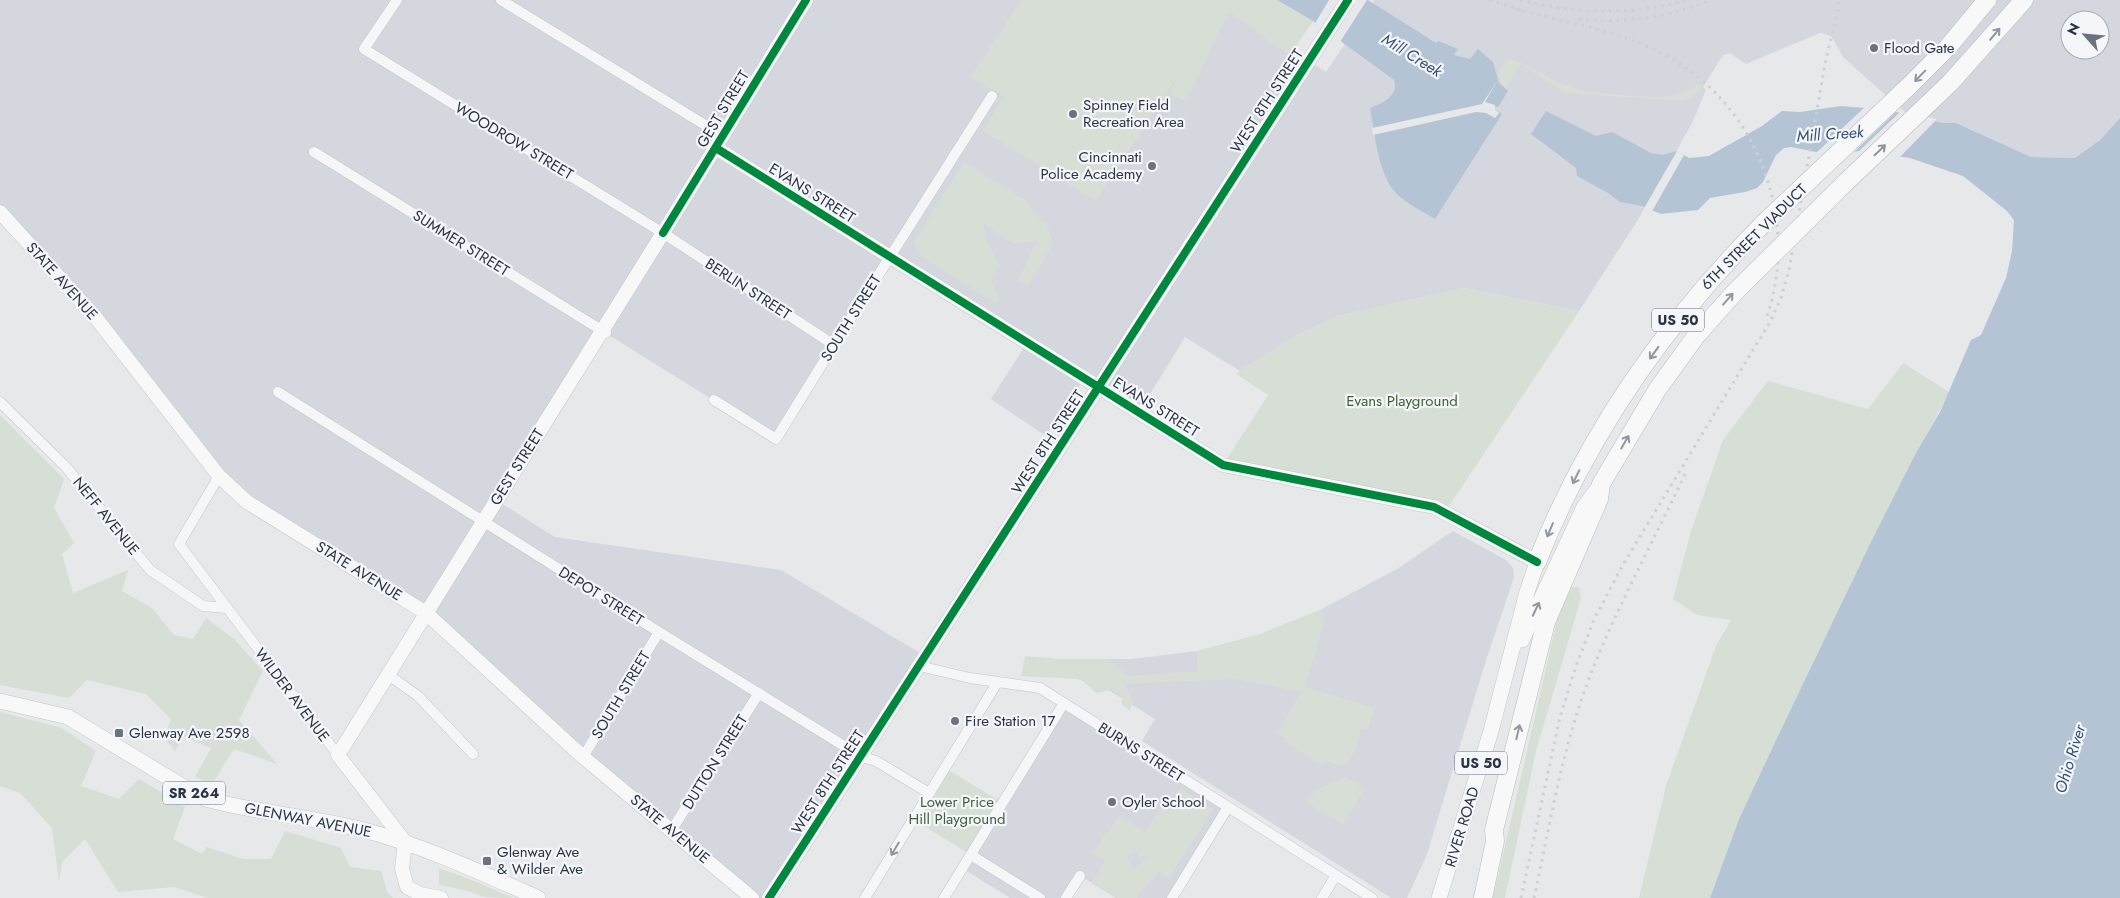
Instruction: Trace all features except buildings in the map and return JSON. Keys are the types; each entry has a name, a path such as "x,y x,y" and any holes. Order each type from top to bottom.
{"highway":[{"name":"6TH STREET VIADUCT","path":"1537,562 1552,526 1604,426 1700,290 1764,223 1916,80 1948,47 1987,0"},
{"name":"6TH STREET VIADUCT","path":"1494,830 1546,622 1589,509 1598,498 1601,484 1657,390 1696,336 1734,293 1950,83 2024,0"},
{"path":"1475,898 1485,853 1494,830"},
{"path":"1483,898 1495,841 1494,830"}],"main road":[{"name":"GEST STREET","path":"338,755 483,521 604,332 806,0"},
{"name":"WEST 8TH STREET","path":"770,898 1348,0"},
{"name":"EVANS STREET","path":"716,148 889,258 1223,465 1434,506 1537,562"},
{"name":"STATE AVENUE","path":"0,212 96,318 219,476 247,502 426,613 583,757 752,898"},
{"name":"RIVER ROAD","path":"1508,669 1589,509"},
{"name":"RIVER ROAD","path":"1439,898 1508,669 1527,592 1537,562"},
{"name":"GLENWAY AVENUE","path":"0,701 68,717 192,792 206,798 359,828 405,842 455,861 538,898"},
{"name":"WILDER AVENUE","path":"338,755 405,842"},
{"path":"405,842 402,869 407,886 420,894 440,898"}],"street":[{"name":"WOODROW STREET","path":"397,0 364,50 663,233"},
{"path":"501,0 723,136"},
{"name":"SOUTH STREET","path":"714,400 776,439 992,96"},
{"name":"SUMMER STREET","path":"314,152 604,332"},
{"name":"BERLIN STREET","path":"663,233 834,345"},
{"name":"DEPOT STREET","path":"278,392 659,632 862,757 876,762 929,793"},
{"name":"NEFF AVENUE","path":"0,402 66,467 150,570 203,606 226,608"},
{"name":"WILDER AVENUE","path":"219,476 179,544 338,755"},
{"name":"SOUTH STREET","path":"583,757 659,632"},
{"name":"BURNS STREET","path":"923,661 998,683 1040,688 1372,898"},
{"path":"388,674 418,696 473,754"},
{"path":"865,898 998,683"},
{"name":"DUTTON STREET","path":"672,831 759,693"},
{"path":"944,898 1064,703"},
{"path":"1172,898 1228,807"},
{"path":"971,855 1040,898"},
{"path":"1322,898 1336,875"},
{"path":"1066,898 1080,876"}],"shaded area":[{"path":"0,0 1215,0 1326,72 1374,0 2120,0 2120,118 2100,140 2075,158 2031,157 1956,123 1946,124 1908,115 1843,57 1831,36 1820,33 1746,64 1730,53 1723,55 1703,87 1706,90 1693,121 1639,218 1579,311 1464,288 1338,316 1301,333 1240,371 1185,337 1139,412 1084,379 1046,436 991,399 1027,343 890,258 776,439 607,334 496,500 555,537 781,570 925,656 769,898 752,898 426,613 247,502 0,212"},
{"path":"1453,531 1506,560 1513,568 1514,577 1487,657 1427,854 1407,898 1391,898 1142,741 1155,719 1059,659 1132,659 1197,651 1261,634 1320,610 1397,569"},
{"name":"Oyler School","path":"1064,703 1228,807 1172,898 1116,898 1083,879 1066,898 1010,898 962,868"}],"green space":[{"name":"Spinney Field Recreation Area","path":"1021,0 1277,0 1313,21 1290,55 1229,12 1186,102 1170,94 1177,77 1096,201 983,131 1004,97 971,77"},
{"path":"1507,59 1531,67 1559,83 1576,89 1590,91 1655,97 1678,95 1691,87 1694,88 1698,83 1703,87 1692,98 1682,101 1566,93 1521,64 1506,88 1501,83 1498,73"},
{"path":"964,162 1028,202 1038,218 1047,224 1053,244 1029,285 1019,280 1036,241 1014,244 984,224 987,241 1000,266 991,281 998,293 997,304 922,257 913,243"},
{"name":"Evans Playground","path":"1464,288 1579,311 1445,512 1223,465 1268,395 1236,374 1240,371 1301,333 1338,316"},
{"path":"1903,363 1949,392 1870,544 1778,736 1739,819 1710,898 1639,898 1666,786 1716,646 1731,620 1697,615 1673,599 1691,531 1723,440 1768,381 1868,409"},
{"path":"0,415 64,479 54,508 74,543 62,554 73,593 128,570 122,591 152,608 174,635 193,639 206,618 234,639 263,671 239,720 277,764 234,749 212,784 195,777 211,748 183,736 175,751 164,738 171,719 146,694 87,680 69,698 0,685"},
{"path":"1569,587 1579,587 1581,598 1536,751 1505,898 1493,898 1559,612"},
{"path":"1320,610 1323,614 1324,623 1305,687 1375,708 1368,730 1361,729 1351,757 1347,763 1342,765 1336,765 1329,761 1323,765 1285,742 1286,738 1277,733 1301,692 1236,679 1125,684 1133,702 1130,710 1122,705 1122,696 1111,690 1096,693 1083,681 1077,679 1021,676 1025,656 1059,659 1107,659 1128,676 1197,671 1197,651 1261,634"},
{"path":"0,712 62,728 96,751 81,786 119,799 139,779 185,807 173,839 202,854 207,847 243,859 271,859 285,831 341,848 350,867 381,871 387,892 393,898 208,898 174,887 118,892 85,839 62,862 59,882 52,828 20,793 0,786"},
{"name":"Lower Price Hill Playground","path":"945,768 1003,803 971,855 913,819"},
{"path":"1346,777 1364,789 1343,825 1307,802 1318,789"},
{"path":"1180,788 1213,809 1169,879 1159,872 1136,896 1138,898 1116,898 1091,883 1105,861 1093,853 1119,816 1145,832 1161,807 1166,810 1169,809","holes":["1136,851 1139,856 1146,856 1141,864 1133,869 1127,857"]},
{"path":"439,868 513,898 485,897 468,891 439,885"}],"water":[{"name":"Mill Creek","path":"1277,0 1368,0 1436,43 1438,41 1458,49 1454,55 1470,59 1478,49 1493,62 1499,83 1508,91 1498,107 1494,106 1495,110 1502,114 1435,219 1396,193 1390,185 1381,165 1370,108 1385,101 1392,95 1395,86 1394,80 1313,21"},
{"path":"1841,106 1888,110 1943,123 1956,123 2031,157 2075,158 2100,140 2120,118 2120,898 1710,898 1739,819 1870,544 1916,453 1940,412 1971,340 1981,335 2006,278 2012,251 2014,220 2007,211 1963,176 1910,158 1862,151 1826,154 1791,147 1784,148 1776,155 1763,182 1757,188 1710,198 1698,210 1661,214 1642,206 1620,202 1577,176 1576,168 1531,134 1546,111 1596,136 1612,132 1651,153 1662,155 1677,151 1689,158 1709,156 1762,126 1782,111 1800,112"}],"pier":[{"path":"1329,0 1367,0 1340,42 1314,25"},
{"path":"1498,80 1485,102 1495,105 1495,110 1499,113 1495,118 1486,113 1476,112 1373,135 1372,128 1482,104"},
{"path":"1867,105 1898,110 1852,154 1826,157 1815,154"},
{"path":"1901,111 1937,119 1898,159 1856,154"},
{"path":"1677,151 1684,155 1651,213 1643,210"}],"railway":[{"path":"1490,0 1522,10"},
{"path":"1520,0 1562,8 1604,11 1645,9 1687,0"},
{"path":"1579,19 1613,21 1646,18 1679,11 1711,0"},
{"path":"1521,898 1560,717 1576,666 1593,622 1621,568 1770,322 1781,298 1789,270 1825,64 1840,0"},
{"path":"1516,9 1608,32 1644,45 1661,53 1694,74 1722,100 1745,131 1762,165 1773,201 1778,239 1776,278 1767,316"},
{"path":"1534,898 1561,770 1583,695 1618,611 1685,474"}],"cycle path":[{"path":"663,233 806,0"},
{"path":"769,898 1348,0"},
{"path":"716,148 1223,465 1434,507 1537,562"}],"place":[{"name":"Flood Gate","path":"1874,48"},
{"name":"Spinney Field Recreation Area","path":"1073,114"},
{"name":"Cincinnati Police Academy","path":"1152,166"},
{"name":"Fire Station 17","path":"955,721"},
{"name":"Glenway Ave 2598","path":"119,733"},
{"name":"Oyler School","path":"1112,802"},
{"name":"Glenway Ave & Wilder Ave","path":"487,861"}],"water label":[{"name":"Ohio River","path":"2070,759"}]}
